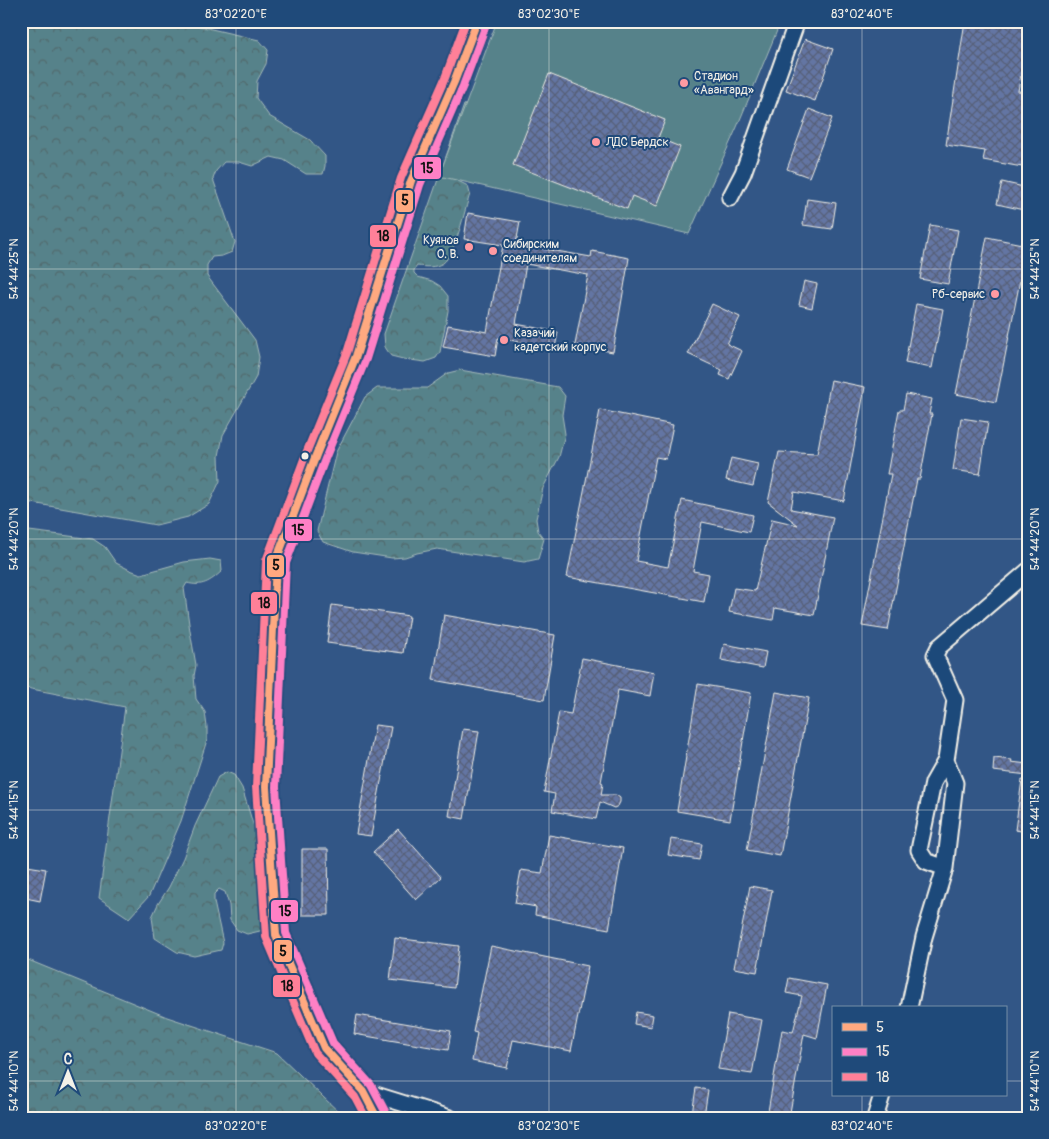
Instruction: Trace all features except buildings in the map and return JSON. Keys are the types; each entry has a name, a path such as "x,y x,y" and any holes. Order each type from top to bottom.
{"street":[{"path":"377,1118 363,1091 324,1048 276,935 266,787 276,561 356,356 410,181 454,82 477,21"},
{"path":"730,198 742,173 797,21"},
{"path":"945,868 926,861 919,850 933,783 946,760 955,700 935,655 945,641 1028,571"},
{"path":"909,1006 924,937 945,868 955,783 946,760"},
{"path":"363,1091 450,1118"},
{"path":"875,1118 882,1096"}],"green space":[{"path":"21,21 177,21 259,40 268,50 266,64 257,81 256,98 269,116 310,140 325,156 323,174 306,174 284,160 271,157 252,166 239,162 224,162 216,171 213,179 235,242 232,252 212,257 207,265 207,276 255,340 259,357 256,377 223,435 219,456 220,481 209,504 188,517 156,525 21,501"},
{"path":"497,21 781,21 737,127 689,234 439,176"},
{"path":"470,103 454,179 468,186 470,194 459,231 452,251 443,263 427,267 417,266 414,270 418,277 432,281 440,286 448,296 448,311 440,352 436,358 425,362 391,356 385,347 384,334 464,105"},
{"path":"460,370 558,387 565,396 562,415 565,434 559,457 543,488 536,519 538,531 544,539 538,559 524,562 437,549 405,557 392,558 353,552 323,542 317,531 336,452 365,397 377,388 427,388 448,373"},
{"path":"21,530 93,539 105,547 116,563 141,574 184,562 210,559 221,561 222,571 214,578 202,584 187,583 184,588 196,665 194,676 196,699 205,712 207,740 181,821 149,896 129,918 99,898 125,707 21,687"},
{"path":"227,772 234,775 242,788 260,847 265,881 264,922 260,931 247,934 237,930 230,920 229,905 225,892 219,889 214,894 214,902 223,943 221,950 194,956 177,952 155,938 152,917 183,858 195,826 218,777"},
{"path":"21,957 167,1017 277,1053 345,1118 21,1118"}],"transit line":[{"name":"18","path":"366,1118 355,1097 315,1053 266,937 256,787 266,561 307,451 347,353 401,178 445,78 466,21"},
{"name":"5","path":"377,1118 363,1091 324,1048 276,935 266,787 276,561 356,356 411,181 454,82 477,21"},
{"name":"15","path":"386,1113 371,1085 333,1043 286,933 276,787 286,563 325,459 366,359 420,185 463,86 486,25"}],"place":[{"name":"Стадион «Авангард»","path":"684,83"},
{"name":"ЛДС Бердск","path":"596,142"},
{"name":"Куянов О. В.","path":"469,247"},
{"name":"Сибирским соединителям","path":"493,251"},
{"name":"Рб-сервис","path":"995,294"},
{"name":"Казачий кадетский корпус","path":"504,340"}]}
